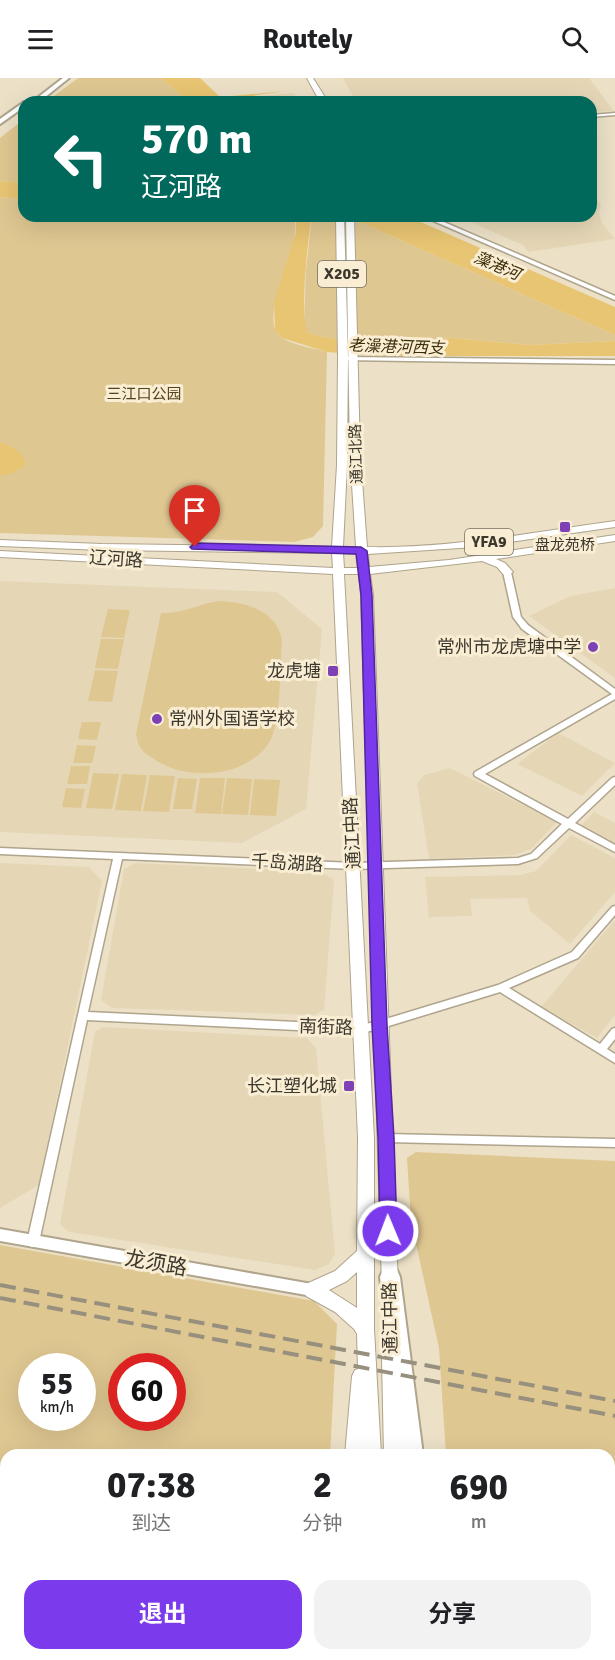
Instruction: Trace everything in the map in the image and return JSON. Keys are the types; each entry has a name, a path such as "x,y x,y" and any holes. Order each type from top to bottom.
{"highway":[{"path":"390,1277 411,1449"}],"main road":[{"path":"301,78 311,96"},
{"path":"310,78 320,96"},
{"name":"X205","path":"340,222 342,333 348,358"},
{"name":"X205","path":"348,358 353,332 354,279 350,222"},
{"name":"通江北路","path":"339,571 338,550 348,358"},
{"name":"通江北路","path":"348,358 363,570"},
{"name":"YFA9","path":"338,550 361,551 475,544 615,524"},
{"name":"YFA9","path":"339,571 478,558 615,538"},
{"name":"辽河路","path":"0,543 102,547 338,550"},
{"path":"478,558 494,560 507,572 514,559 525,551"},
{"name":"辽河路","path":"0,554 339,571"},
{"name":"通江中路","path":"363,570 367,595 379,1025 386,1138 393,1449"},
{"name":"通江中路","path":"339,571 366,1138 364,1329 372,1449"},
{"path":"312,1290 341,1276 365,1254"},
{"path":"312,1290 339,1304 355,1317 364,1329 354,1449"}],"street":[{"path":"34,96 57,78"},
{"path":"43,96 66,78"},
{"path":"0,122 18,108"},
{"path":"0,128 18,114"},
{"path":"597,116 615,114"},
{"path":"438,222 615,298"},
{"path":"348,358 615,362"},
{"path":"507,572 517,617 525,627 615,694 478,774 615,849"},
{"name":"千岛湖路","path":"0,851 354,866 518,861 534,856 615,780"},
{"path":"33,1242 118,855"},
{"name":"南街路","path":"84,1016 361,1029 501,988 575,955 615,909"},
{"path":"501,988 615,1059"},
{"path":"601,1050 615,1032"},
{"path":"386,1138 615,1143"},
{"name":"龙须路","path":"0,1235 312,1290"}],"shaded area":[{"path":"343,78 589,78 614,111 597,112 597,96 353,96"},
{"path":"293,93 295,96 259,96"},
{"path":"597,199 601,205 599,213 602,223 615,239 528,252 523,245 471,222 597,222"},
{"name":"常州外国语学校","path":"0,581 277,592 322,629 306,809 242,843 0,832"},
{"name":"常州市龙虎塘中学","path":"615,588 615,678 529,616 570,596"},
{"path":"558,733 615,763 582,796 517,764"},
{"path":"450,768 557,822 531,849 515,855 429,859 417,783 424,775"},
{"path":"594,812 615,823 615,846 579,828"},
{"path":"571,835 615,858 615,892 570,944 530,911 527,898 470,899 472,916 429,917 425,877 520,875 536,871"},
{"path":"0,863 89,867 102,881 39,1185 0,1208"},
{"path":"136,863 321,872 334,880 324,1010 314,1015 112,1008 101,1000 124,869"},
{"path":"615,920 615,1015 597,1038 541,1007"},
{"path":"103,1027 307,1038 316,1048 335,1254 329,1264 315,1270 69,1232 60,1224 95,1031"}],"green space":[{"path":"78,78 161,78 182,96 54,96"},
{"path":"18,124 18,182 0,181 0,138"},
{"name":"三江口公园","path":"0,197 18,198 18,222 294,222 293,244 273,314 275,328 282,338 327,352 323,526 313,537 294,542 0,533"},
{"path":"311,222 360,222 615,335 615,341 530,345 451,338 417,341 327,338 308,333 304,327 306,270"},
{"path":"219,601 240,603 259,610 274,622 279,631 282,641 274,732 260,753 247,763 216,772 183,771 168,766 142,751 136,734 161,613 176,612"},
{"path":"108,609 130,610 124,638 101,637"},
{"path":"101,639 124,639 118,669 95,668"},
{"path":"95,670 118,671 112,702 88,701"},
{"path":"82,722 101,722 97,740 78,739"},
{"path":"77,745 96,746 92,763 73,763"},
{"path":"71,766 90,766 87,784 67,784"},
{"path":"93,773 119,774 112,809 86,808"},
{"path":"122,774 147,775 141,811 115,810"},
{"path":"150,775 175,776 169,812 143,811"},
{"path":"178,778 197,779 192,809 173,809"},
{"path":"200,778 225,778 221,814 195,813"},
{"path":"227,778 252,779 248,815 222,814"},
{"path":"254,779 280,780 276,816 250,815"},
{"path":"66,788 85,789 81,808 62,807"},
{"path":"416,1152 615,1161 615,1449 446,1449 439,1348 411,1221 407,1158"},
{"path":"0,1245 314,1301 337,1324 330,1449 0,1449"}],"water":[{"path":"161,78 200,78 219,96 182,96"},
{"path":"287,91 257,95 231,96"},
{"path":"0,181 18,182 18,198 0,197"},
{"name":"老澡港河西支","path":"296,222 311,222 304,295 305,325 308,333 327,338 417,341 451,338 530,345 615,341 615,356 380,356 327,352 282,338 275,331 274,302 296,232"},
{"name":"藻港河","path":"360,222 421,222 615,307 615,335"},
{"path":"0,442 16,449 25,460 24,466 11,474 0,475"}],"railway":[{"path":"0,1285 615,1401"},
{"path":"0,1298 615,1416"}],"place":[{"name":"盘龙苑桥","path":"565,527"},
{"name":"常州市龙虎塘中学","path":"593,647"},
{"name":"龙虎塘","path":"333,671"},
{"name":"常州外国语学校","path":"157,719"},
{"name":"长江塑化城","path":"349,1086"}],"route":[{"path":"195,547 361,551 367,595 379,1025 386,1138 388,1231"}]}
